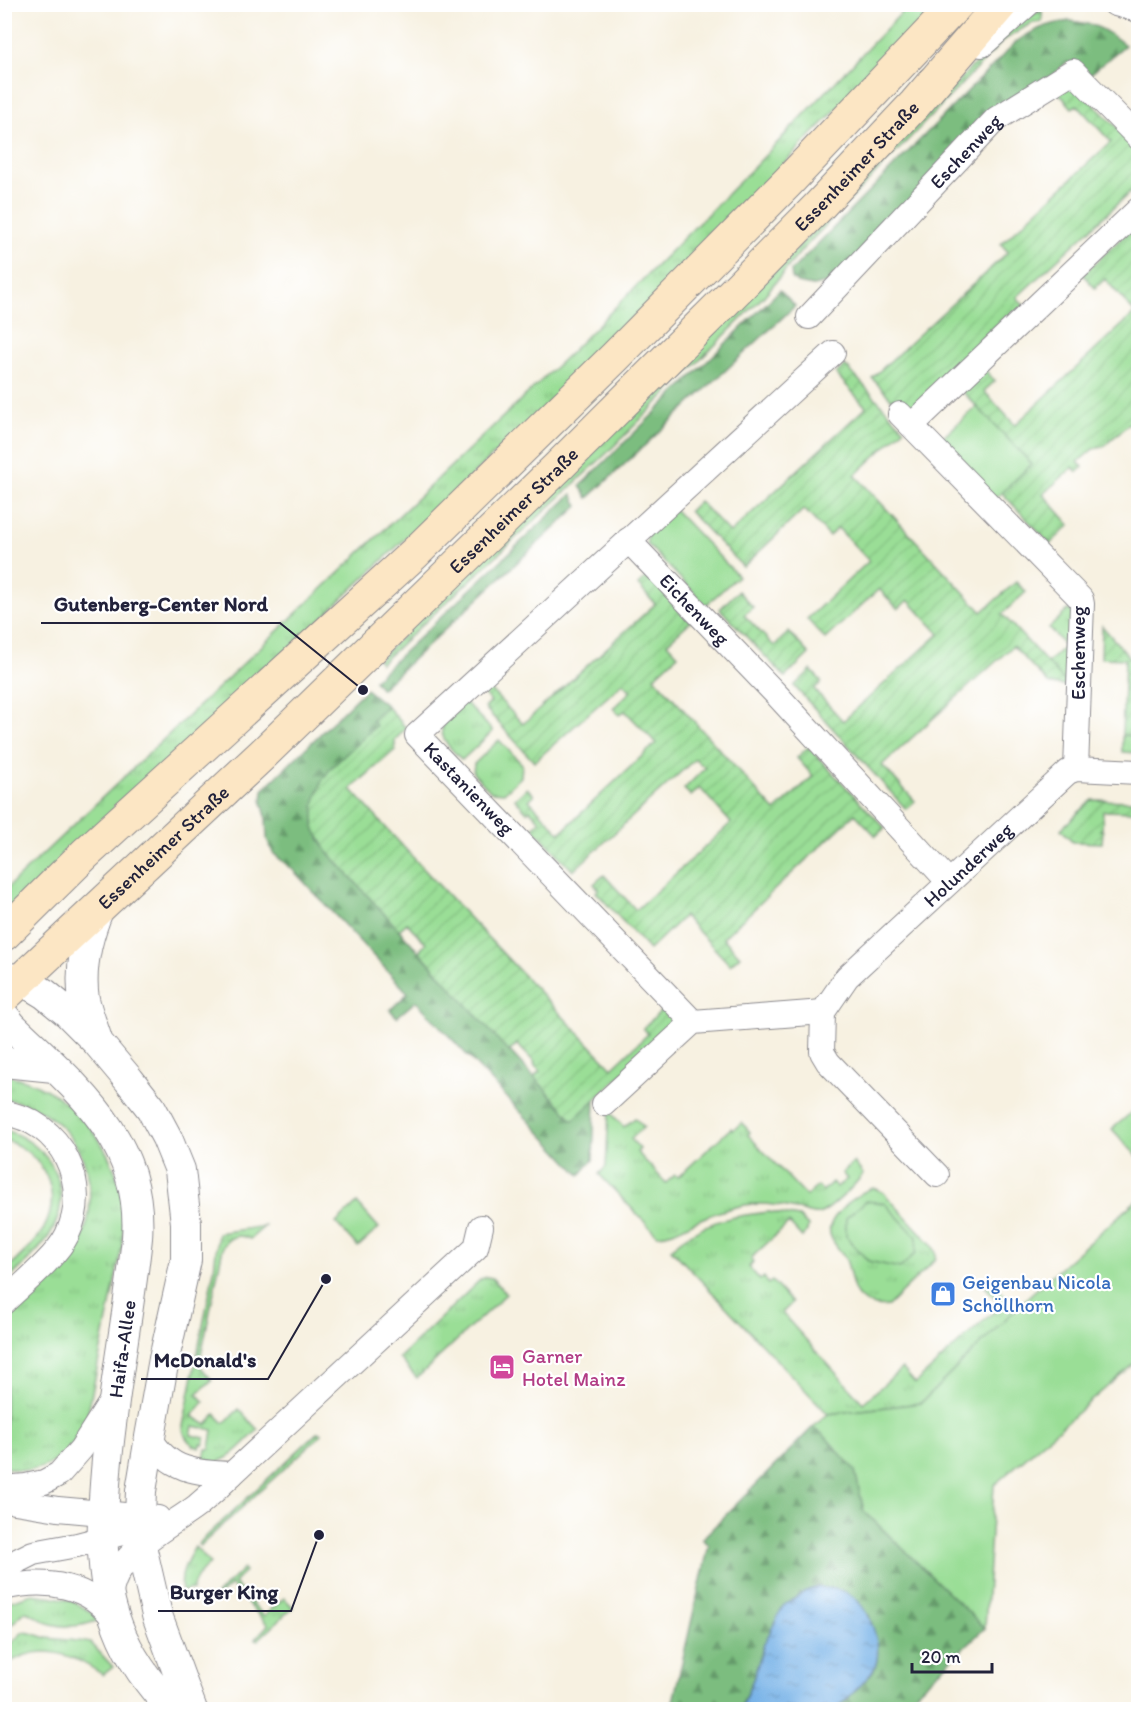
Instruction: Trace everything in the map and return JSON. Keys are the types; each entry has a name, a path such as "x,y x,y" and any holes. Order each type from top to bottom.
{"main road":[{"name":"Essenheimer Straße","path":"5,934 85,854 406,561 465,504 780,191 957,4"},
{"name":"Essenheimer Straße","path":"10,984 99,908 263,754 559,466 795,230 915,104 1000,4"}],"street":[{"path":"915,104 1028,4"},
{"path":"1115,4 1138,10"},
{"name":"Eschenweg","path":"809,317 996,118 1073,71 1138,137"},
{"name":"Eschenweg","path":"1076,769 1081,599 906,419 1138,210"},
{"path":"628,540 833,352"},
{"name":"Eichenweg","path":"628,540 776,694 949,882"},
{"name":"Kastanienweg","path":"628,540 417,735 693,1022"},
{"path":"1076,769 1138,772"},
{"name":"Holunderweg","path":"823,1012 847,977 1068,772 1076,769"},
{"path":"98,1042 84,1000 82,973 88,936 99,908"},
{"path":"10,984 45,994 98,1042 151,1108 180,1170 186,1223 186,1260 164,1359 150,1437 141,1491 141,1530 157,1615 192,1710"},
{"path":"604,1104 693,1022 823,1012 822,1052 828,1062 937,1175"},
{"name":"Haifa-Allee","path":"4,1016 88,1101 103,1120 121,1148 133,1182 137,1210 137,1238 114,1397 103,1526 104,1568 113,1611 124,1642 155,1690 173,1710"},
{"path":"4,1062 54,1067"},
{"path":"4,1113 30,1121 45,1131 57,1144 66,1155 73,1174 77,1199 73,1221 66,1237 53,1254 4,1302"},
{"path":"4,1499 38,1506 103,1526 141,1530 175,1520 197,1506 476,1248 481,1227"},
{"path":"4,1488 44,1482 59,1474 81,1449 114,1397"},
{"path":"150,1437 162,1455 180,1466 201,1474 232,1474"},
{"path":"4,1572 33,1552 103,1526"},
{"path":"4,1588 29,1584 64,1586 77,1590 113,1611 113,1581 141,1530"},
{"path":"4,1547 4,1562"}],"green space":[{"path":"909,5 938,5 583,370 13,911 5,902 5,890 568,355 756,165"},
{"path":"1042,11 1042,21 1030,24 1004,40 802,250 764,296 606,454 381,663 378,660 763,283 997,41 1033,14"},
{"path":"1070,21 1100,28 1125,45 1088,76 1067,62 831,282 813,286 797,283 792,278 791,271 1016,42 1042,28"},
{"path":"1073,84 1138,148 1138,185 1017,297 1024,306 906,415 872,378 1008,252 1001,244 1111,142 1077,105 1072,108 1057,91"},
{"path":"1130,230 1136,237 1138,236 1138,425 1133,420 1103,447 1093,449 1078,462 1083,467 1077,472 1073,467 1043,494 1070,525 1050,544 1002,493 1032,464 959,388 982,367 995,381 984,391 1015,425 1135,313 1105,279 1095,288 1083,275"},
{"path":"780,290 795,306 588,498 580,486"},
{"path":"845,365 904,429 855,475 982,612 1016,582 1026,592 1002,614 1069,686 1049,684 1013,646 882,765 915,801 906,809 794,686 811,670 822,682 814,689 843,721 939,634 908,600 898,609 879,589 825,639 807,619 869,561 838,528 829,536 804,509 743,567 689,511 699,501 730,533 866,407 836,374"},
{"path":"977,406 1032,464 994,500 939,441"},
{"path":"572,494 578,506 381,689 374,680"},
{"path":"672,507 738,576 706,605 647,544 648,529"},
{"path":"649,575 691,621 667,643 678,655 654,677 775,811 813,776 797,758 808,747 885,828 876,836 855,814 723,938 740,956 730,965 684,916 649,950 596,892 599,889 594,884 604,875 636,910 731,823 700,788 691,796 684,789 705,768 695,759 573,871 533,828 540,821 530,810 527,812 515,799 527,788 534,795 529,800 560,833 656,743 625,711 619,715 613,708 631,691 623,683 534,762 485,708 491,702 478,688 487,686 523,724 655,604 638,585"},
{"path":"738,591 753,607 744,615 774,646 789,632 809,654 785,677 720,609"},
{"path":"1069,609 1074,614 1069,686 1047,663 1065,646 1049,628"},
{"path":"1102,626 1138,667 1138,736 1122,735 1125,659 1101,658"},
{"path":"366,689 387,706 372,720 377,726 330,769 319,838 327,851 573,1120 595,1099 593,1160 580,1175 416,1001 397,1017 390,1010 408,993 293,870 273,853 267,839 266,816 262,803 263,790"},
{"path":"464,701 493,731 462,760 447,743 442,728 448,717"},
{"path":"387,706 406,728 395,740 395,750 351,789 415,860 612,1068 648,1034 643,1028 664,1008 678,1022 573,1120 534,1077 540,1071 534,1065 535,1063 517,1044 509,1052 419,951 426,944 407,923 399,930 327,851 314,828 314,804 322,781 330,769 376,726 372,720"},
{"path":"1122,735 1138,736 1138,753 1122,752"},
{"path":"499,740 522,764 521,777 504,793 491,792 473,773 474,764"},
{"path":"1092,800 1135,801 1135,812 1103,811 1102,830 1099,830 1103,831 1102,843 1073,842 1061,829"},
{"path":"4,1075 26,1081 65,1102 95,1134 116,1174 122,1196 124,1222 122,1247 87,1417 82,1430 66,1452 45,1466 33,1470 5,1467 5,1323 58,1271 76,1249 86,1228 90,1197 84,1161 76,1146 54,1120 23,1103 5,1099"},
{"path":"1138,1107 1138,1157 1112,1129"},
{"path":"609,1111 624,1127 635,1118 644,1127 631,1139 640,1149 637,1152 666,1183 675,1175 678,1177 731,1128 733,1130 742,1123 750,1132 748,1135 806,1196 818,1186 823,1191 832,1182 837,1187 847,1179 842,1173 854,1162 863,1174 836,1203 818,1214 777,1205 751,1204 720,1212 673,1232 657,1235 599,1174 606,1167"},
{"path":"5,1130 35,1146 47,1158 60,1187 61,1203 49,1236 34,1255 5,1283 5,1271 30,1247 43,1230 49,1216 51,1202 50,1188 39,1164 30,1154 5,1140"},
{"path":"874,1188 883,1192 932,1245 936,1254 935,1260 888,1306 884,1307 868,1304 858,1296 853,1288 846,1260 832,1240 830,1231 832,1221 848,1203"},
{"path":"1138,1199 1138,1360 994,1485 985,1628 864,1511 855,1470 824,1435 813,1427 828,1414 921,1403 1031,1294"},
{"path":"866,1201 884,1203 917,1237 916,1253 900,1268 868,1261 846,1236 846,1218"},
{"path":"357,1203 379,1228 358,1247 336,1223"},
{"path":"769,1212 799,1217 808,1226 807,1231 802,1237 789,1223 751,1258 753,1262 749,1267 760,1280 764,1277 768,1284 772,1281 792,1303 782,1313 863,1403 902,1368 915,1383 1001,1305 984,1285 998,1289 1015,1310 921,1403 828,1414 671,1249 704,1226 729,1218"},
{"path":"265,1226 250,1239 242,1236 235,1237 228,1240 223,1247 199,1365 212,1380 197,1394 204,1402 192,1416 207,1425 215,1414 224,1423 239,1409 258,1430 227,1458 203,1464 206,1449 210,1449 213,1430 193,1426 191,1435 205,1438 200,1448 188,1440 183,1426 214,1270 218,1233"},
{"path":"492,1278 506,1294 417,1378 399,1358 481,1279"},
{"path":"813,1427 824,1435 855,1470 864,1511 985,1628 899,1709 837,1709 873,1671 877,1658 877,1643 869,1615 818,1587 806,1591 793,1600 764,1644 754,1677 740,1709 671,1710 709,1545 702,1539"},
{"path":"318,1432 322,1434 200,1546 198,1544"},
{"path":"195,1547 210,1563 196,1579 192,1590 182,1592 182,1574"},
{"path":"243,1569 245,1571 234,1583 264,1616 284,1598 293,1607 258,1640 255,1639 268,1625 231,1585 216,1598 215,1596"},
{"path":"32,1594 68,1600 91,1612 99,1620 81,1625 63,1626 51,1624 25,1612 5,1630 5,1603"},
{"path":"23,1632 47,1638 91,1643 113,1667 103,1675 67,1656 43,1652 18,1658 5,1666 5,1649"}],"water":[{"path":"818,1587 845,1592 863,1607 873,1628 878,1650 877,1660 871,1673 837,1709 741,1709 764,1644 783,1606 806,1591"}],"place":[{"name":"Gutenberg-Center Nord","path":"363,690"},
{"name":"McDonald's","path":"326,1279"},
{"name":"Geigenbau Nicola Schöllhorn","path":"943,1294"},
{"name":"Garner Hotel Mainz","path":"502,1367"},
{"name":"Burger King","path":"319,1535"}]}
